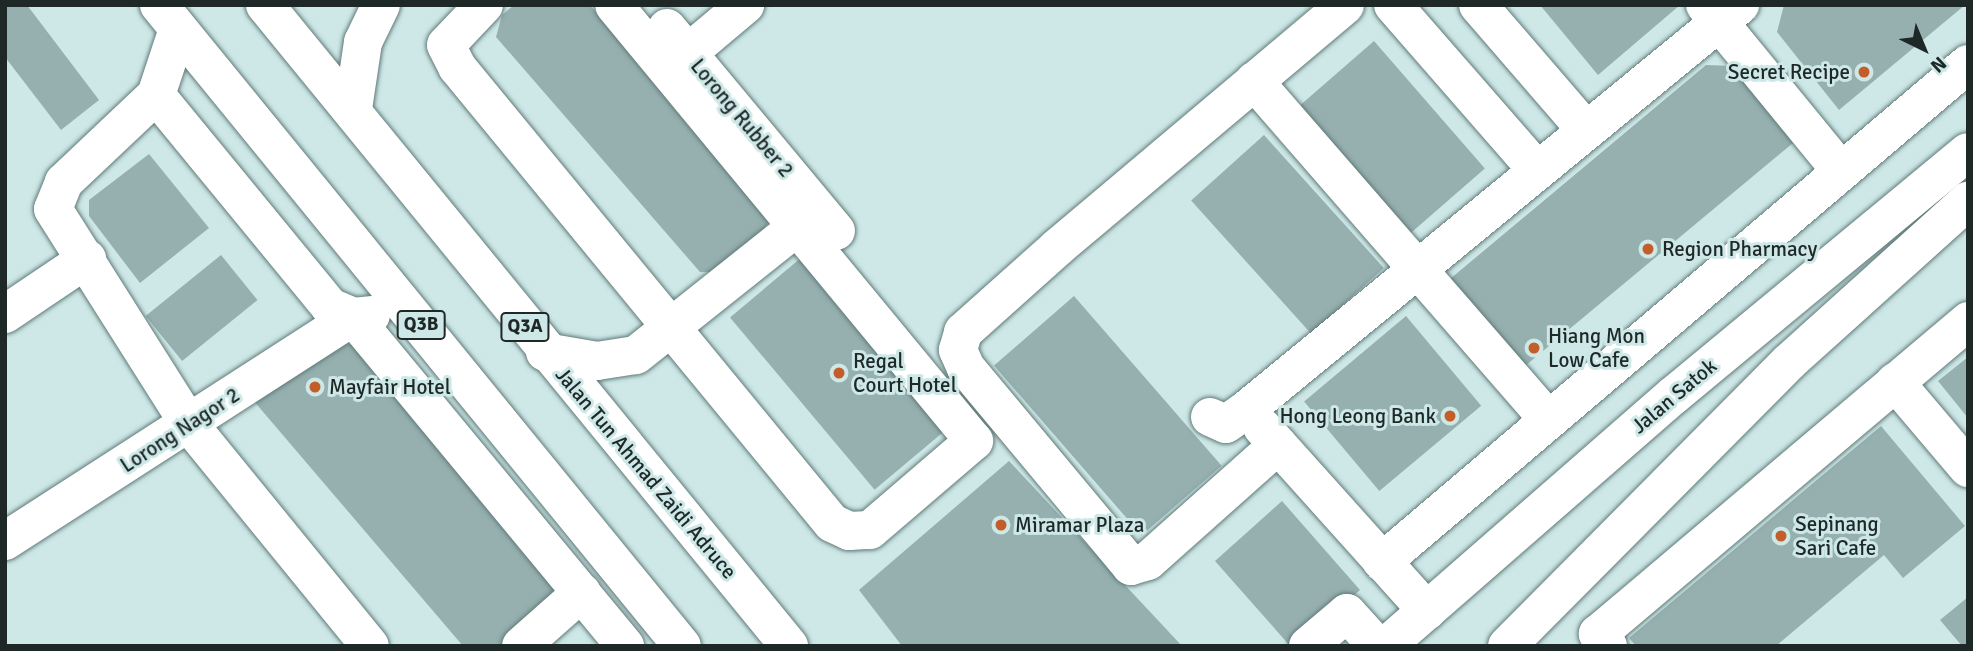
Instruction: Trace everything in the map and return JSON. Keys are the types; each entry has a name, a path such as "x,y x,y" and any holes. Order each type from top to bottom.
{"main road":[{"name":"Jalan Tun Ahmad Zaidi Adruce","path":"265,5 353,109 545,352 789,646"},
{"path":"353,109 363,42 381,5"},
{"path":"484,5 446,45 457,67 670,331 832,523 849,531 870,530 1007,415"},
{"path":"614,5 974,441"},
{"name":"Lorong Rubber 2","path":"648,5 836,231"},
{"path":"688,53 745,5"},
{"path":"1278,445 1139,567 1131,566 966,368 958,350 963,332 1345,5"},
{"path":"1393,5 1537,170"},
{"path":"1478,5 1586,130"},
{"path":"1210,417 1226,424 1247,410 1586,130 1721,11 1841,171"},
{"path":"169,17 156,95 64,182 53,209 190,424 370,646"},
{"name":"Q3B","path":"169,17 682,646"},
{"path":"1382,562 1968,64"},
{"path":"1254,81 1549,419"},
{"path":"156,95 330,307 353,317 625,646"},
{"name":"Jalan Satok","path":"1386,646 1674,395 1968,152"},
{"path":"1507,646 1789,362 1968,201"},
{"path":"545,352 618,361 670,331 797,227"},
{"path":"5,314 87,259"},
{"path":"353,317 410,310"},
{"name":"Lorong Nagor 2","path":"5,541 353,317"},
{"path":"1597,642 1968,321"},
{"path":"1895,382 1968,468"},
{"path":"1247,410 1427,611"},
{"path":"521,646 582,592"},
{"path":"1308,646 1347,613 1377,646"}],"building":[{"path":"5,5 27,5 99,100 61,130 5,57"},
{"path":"514,5 590,5 770,219 762,233 717,272 700,272 496,37 502,15"},
{"path":"1540,5 1680,5 1598,75"},
{"path":"1784,5 1965,5 1839,110 1777,32"},
{"path":"1374,41 1485,169 1410,233 1299,106"},
{"path":"1706,65 1734,66 1799,138 1525,366 1450,279"},
{"path":"1264,135 1384,268 1311,334 1191,201"},
{"path":"149,154 209,228 140,283 89,216 89,200"},
{"path":"221,255 258,300 182,361 146,316"},
{"name":"Regal Court Hotel","path":"802,257 947,429 875,490 730,317"},
{"path":"1074,296 1222,466 1142,535 994,366"},
{"path":"1406,316 1481,406 1379,491 1304,401"},
{"path":"323,340 353,345 566,592 504,646 463,646 252,399"},
{"path":"1968,357 1968,418 1938,381"},
{"path":"1881,426 1965,526 1903,578 1884,555 1776,646 1636,646 1629,638"},
{"name":"Miramar Plaza","path":"1009,461 1182,646 902,646 859,590"},
{"path":"1282,501 1360,590 1297,646 1290,646 1215,561"},
{"path":"1968,597 1968,646 1962,646 1940,620"}],"place":[{"name":"Secret Recipe","path":"1864,72"},
{"name":"Region Pharmacy","path":"1648,249"},
{"name":"Hiang Mon Low Cafe","path":"1534,348"},
{"name":"Regal Court Hotel","path":"839,373"},
{"name":"Mayfair Hotel","path":"315,387"},
{"name":"Hong Leong Bank","path":"1450,416"},
{"name":"Miramar Plaza","path":"1001,525"},
{"name":"Sepinang Sari Cafe","path":"1781,536"}]}
